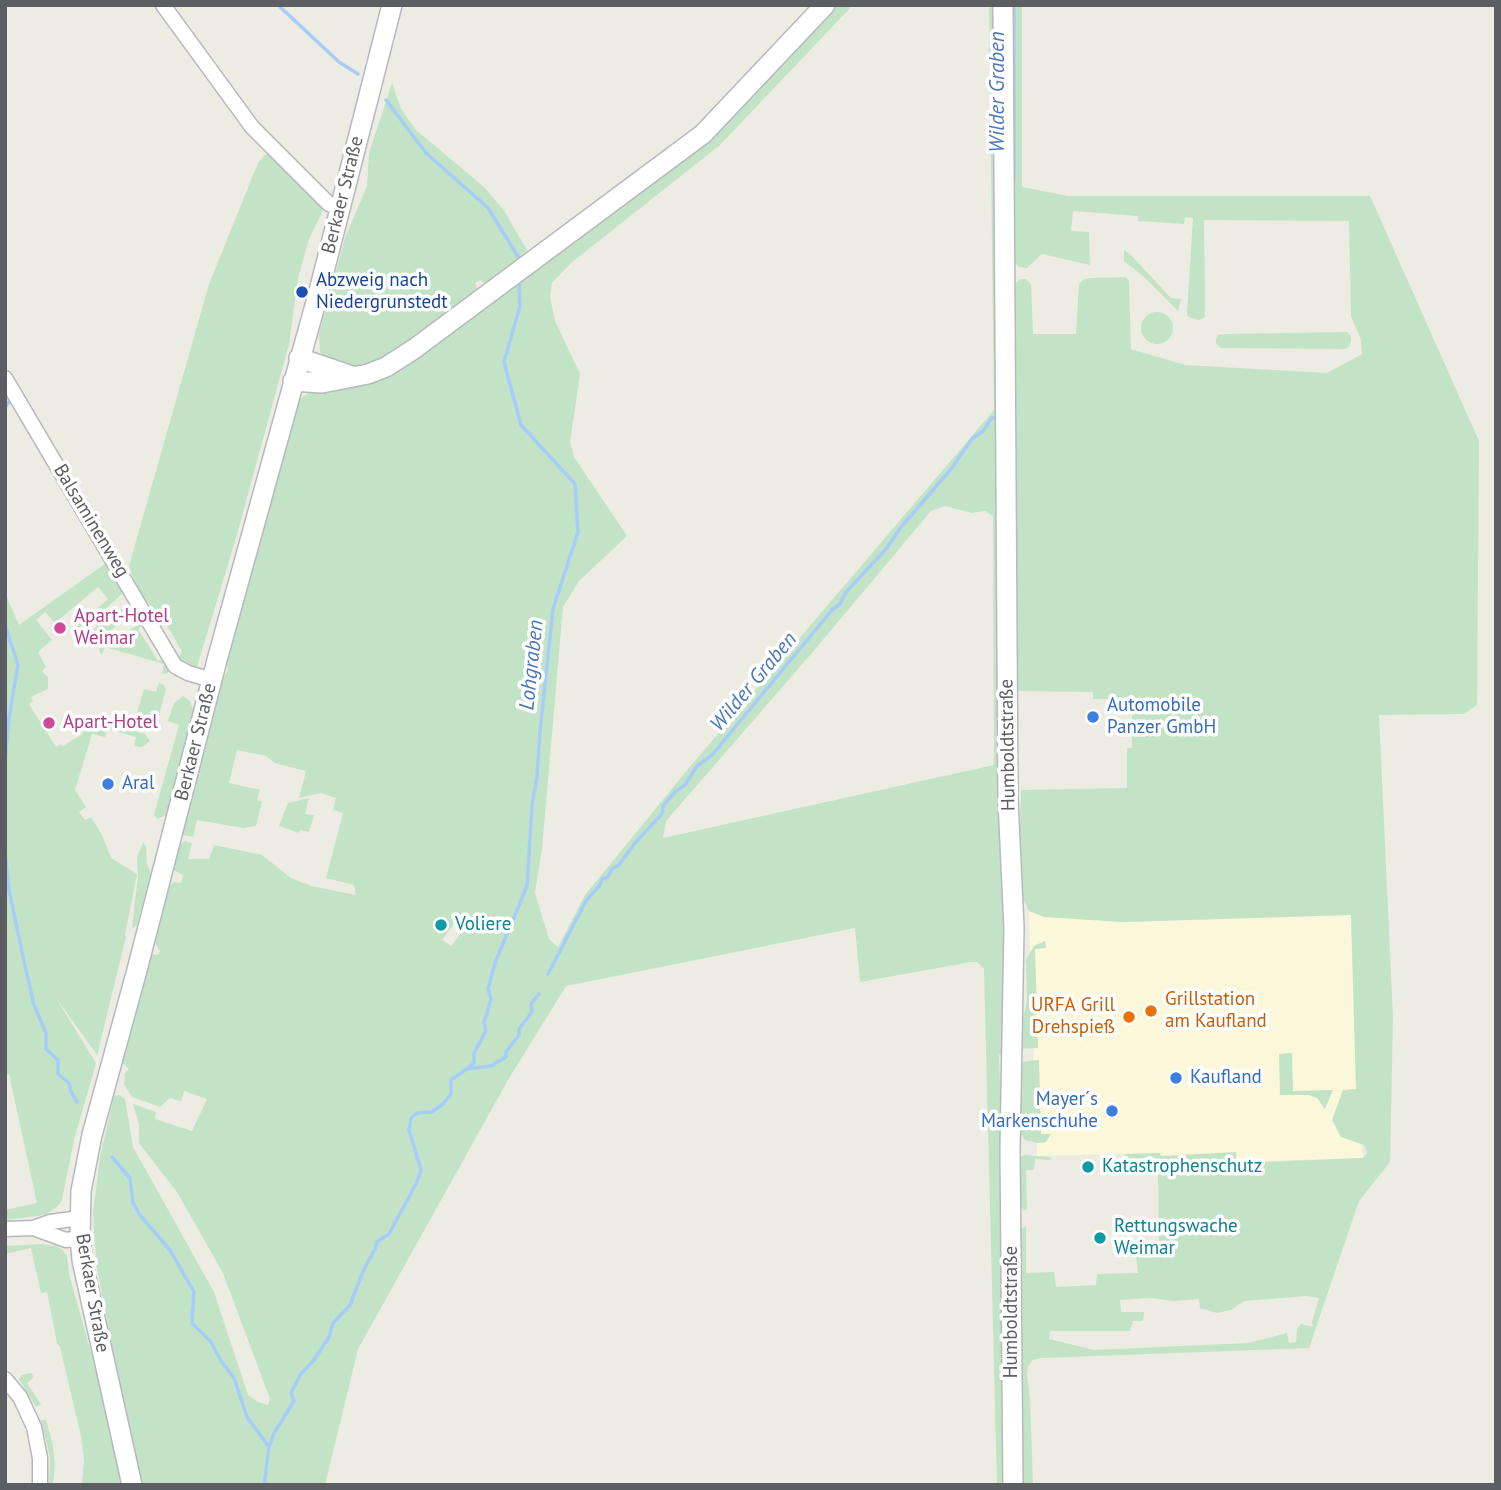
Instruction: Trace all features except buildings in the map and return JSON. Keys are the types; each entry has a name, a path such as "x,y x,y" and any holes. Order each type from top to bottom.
{"street":[{"path":"163,5 252,127 329,204 340,207"},
{"name":"Berkaer Straße","path":"132,1485 89,1293 80,1228 81,1191 94,1127 392,5"},
{"path":"293,381 322,383 353,376 386,367 414,349 703,134 825,5"},
{"name":"Humboldtstraße","path":"1003,5 1008,800 1014,928 1010,1136 1013,1485"},
{"path":"299,358 353,376"},
{"name":"Balsaminenweg","path":"5,378 175,666 212,680"},
{"path":"5,1230 33,1228 50,1222 80,1228"},
{"path":"33,1228 66,1240 80,1228"},
{"path":"5,1379 20,1397 34,1427 40,1458 40,1485"}],"shaded area":[{"path":"1029,911 1131,922 1351,915 1356,1089 1363,1158 1157,1164 1154,1153 1037,1156"}],"green space":[{"path":"835,5 853,5 720,145 571,263 552,283 550,297 555,321 580,374 570,442 574,457 627,536 579,581 563,607 542,849 535,893 549,939 558,947 585,895 688,769 994,410 989,5 997,5 1003,952 1003,1054 999,1055 1000,1087 1004,1088 1007,1485 997,1485 984,969 977,962 971,962 860,982 855,928 566,986 508,1080 358,1349 325,1485 140,1485 97,1269 94,1231 93,1213 100,1157 114,1096 119,1095 125,1099 133,1147 214,1292 248,1395 268,1405 270,1399 223,1273 177,1192 139,1143 139,1124 133,1104 156,1112 155,1119 192,1131 207,1099 184,1091 181,1101 170,1098 160,1107 132,1097 124,1084 125,1073 129,1069 123,1063 149,956 158,955 160,951 154,941 168,888 174,882 181,883 183,875 173,870 180,844 185,841 192,843 188,859 209,859 214,845 262,855 291,878 311,886 356,895 354,885 326,878 343,813 333,810 336,798 321,793 299,798 306,771 275,763 266,756 237,750 229,783 260,790 257,800 262,802 256,826 243,828 197,820 193,837 181,832 222,680 228,670 239,616 296,402 315,388 350,384 708,139","holes":["945,506 972,513 985,511 993,516 994,765 663,838 666,821 931,511","459,917 468,924 451,946 442,940"]},
{"path":"1010,5 1022,5 1022,187 1068,196 1370,196 1479,441 1477,705 1464,714 1379,715 1393,1017 1390,1162 1359,1201 1309,1348 1033,1360 1028,1366 1027,1375 1033,1485 1021,1485 1021,1229 1026,1226 1026,1273 1054,1272 1056,1287 1096,1285 1097,1274 1138,1273 1135,1246 1159,1245 1158,1172 1153,1172 1155,1157 1125,1159 1125,1154 1160,1153 1161,1156 1236,1152 1237,1163 1363,1158 1367,1153 1364,1145 1341,1137 1332,1120 1343,1090 1356,1089 1351,915 1122,922 1044,917 1029,911 1022,896 1019,863 1021,790 1127,788 1127,748 1132,748 1132,699 1093,699 1093,692 1015,691 1011,288 1020,279 1026,279 1031,285 1033,334 1076,334 1079,284 1084,279 1125,277 1129,281 1131,349 1185,365 1327,373 1362,354 1361,340 1351,316 1349,221 1204,220 1205,317 1199,320 1188,317 1187,313 1193,218 1185,217 1184,224 1138,221 1138,216 1073,211 1071,231 1089,232 1090,265 1042,254 1027,268 1019,267 1012,260","holes":["1307,1296 1319,1298 1313,1327 1301,1324 1297,1329 1296,1342 1289,1343 1287,1333 1248,1343 1094,1350 1049,1339 1050,1331 1130,1331 1133,1321 1143,1321 1144,1312 1121,1312 1120,1300 1199,1299 1200,1308 1217,1313 1231,1310 1244,1301"]},
{"path":"392,83 401,109 416,130 484,187 503,209 527,250 488,285 480,280 475,283 478,292 414,341 377,362 347,367 324,358 320,352 319,334 345,238 367,186 369,153"},
{"path":"269,154 323,206 309,239 298,278 289,344 236,538 196,670 177,660 182,652 168,627 147,601 141,598 129,566 209,284 258,163"},
{"path":"1124,250 1171,298 1181,299 1178,311 1124,261"},
{"path":"1157,312 1169,316 1173,328 1169,340 1157,344 1145,340 1141,328 1145,316"},
{"path":"1347,332 1351,341 1345,349 1221,348 1216,344 1218,335 1226,334"},
{"path":"109,561 123,586 123,593 81,631 77,626 108,599 98,587 55,623 45,612 36,620 52,640 38,652 46,667 42,671 48,677 48,689 31,697 33,701 29,704 56,747 61,744 63,746 86,729 77,715 145,734 150,741 142,747 134,746 136,737 108,729 105,737 92,734 75,790 86,807 79,812 85,820 91,817 111,858 137,874 126,937 97,1055 56,998 96,1063 74,1140 62,1200 45,1215 5,1220 5,1210 37,1203 9,1074 5,1074 5,593 19,625"},
{"path":"131,605 137,612 87,646 88,637 97,625"},
{"path":"143,622 145,624 138,629 158,661 164,657 169,664 168,673 162,673 164,664 105,647 102,655 99,651 100,648"},
{"path":"159,683 166,689 156,726 135,719 144,689 156,692"},
{"path":"183,696 190,701 194,712 166,815 158,819 154,815 179,725 168,721 174,703"},
{"path":"309,798 305,814 314,815 309,832 300,830 299,833 279,826 288,803"},
{"path":"143,843 146,846 147,864 151,874 137,925 132,928 138,875 137,857"},
{"path":"1045,941 1046,948 1035,949 1038,1048 1016,1049 1027,1001 1026,960 1034,946"},
{"path":"1292,1053 1293,1091 1333,1090 1325,1109 1317,1098 1308,1095 1280,1095 1279,1054"},
{"path":"1039,1060 1041,1134 1051,1134 1046,1142 1037,1143 1025,1140 1020,1131 1019,1062"},
{"path":"1023,1155 1050,1157 1051,1160 1035,1159 1034,1170 1026,1170 1027,1209 1024,1211 1020,1205"},
{"path":"41,1244 62,1249 67,1256 69,1274 115,1439 122,1485 82,1485 84,1461 81,1436 47,1292 41,1293 31,1248 5,1254 5,1246"},
{"path":"31,1373 34,1377 27,1383 41,1404 36,1407 19,1379 21,1375"},
{"path":"41,1420 46,1420 52,1441 55,1463 53,1485 49,1485 50,1457"}],"waterway":[{"name":"Lohgraben","path":"278,5 339,62 358,74"},
{"name":"Wilder Graben","path":"1014,5 1014,178"},
{"name":"Lohgraben","path":"386,100 426,153 488,208 519,258"},
{"name":"Lohgraben","path":"467,1069 474,1063 474,1053 486,1031 484,1023 491,999 488,989 495,963 527,886 532,805 553,609 578,532 575,484 521,425 504,362 520,306 519,280"},
{"path":"5,407 12,399"},
{"name":"Wilder Graben","path":"548,974 586,901 602,879 608,877 612,869 619,865 662,814 663,806 685,785 697,766 712,755 832,610 840,604 846,592 886,549 972,439 983,431 992,418 997,418"},
{"path":"5,625 18,665 5,761"},
{"path":"5,852 9,890 34,1005 46,1033 46,1049 58,1060 58,1074 69,1083 77,1102"},
{"name":"Wilder Graben","path":"264,1485 269,1447 274,1433 294,1401 291,1393 300,1375 329,1337 333,1323 350,1305 377,1242 389,1234 416,1184 421,1170 409,1130 411,1118 417,1113 432,1112 443,1104 451,1094 451,1080 467,1069 491,1066 506,1057 506,1052 519,1035 519,1029 532,1012 531,1004 539,994"},
{"path":"112,1157 130,1178 133,1203 139,1214 170,1250 194,1292 192,1323 211,1342 234,1378 247,1417 269,1447"}],"place":[{"name":"Abzweig nach Niedergrunstedt","path":"302,292"},
{"name":"Apart-Hotel Weimar","path":"60,628"},
{"name":"Automobile Panzer GmbH","path":"1093,717"},
{"name":"Apart-Hotel","path":"49,723"},
{"name":"Aral","path":"108,784"},
{"name":"Voliere","path":"441,925"},
{"name":"Grillstation am Kaufland","path":"1151,1011"},
{"name":"URFA Grill Drehspieß","path":"1129,1017"},
{"name":"Kaufland","path":"1176,1078"},
{"name":"Mayer´s Markenschuhe","path":"1112,1111"},
{"name":"Katastrophenschutz","path":"1088,1167"},
{"name":"Rettungswache Weimar","path":"1100,1238"}]}
